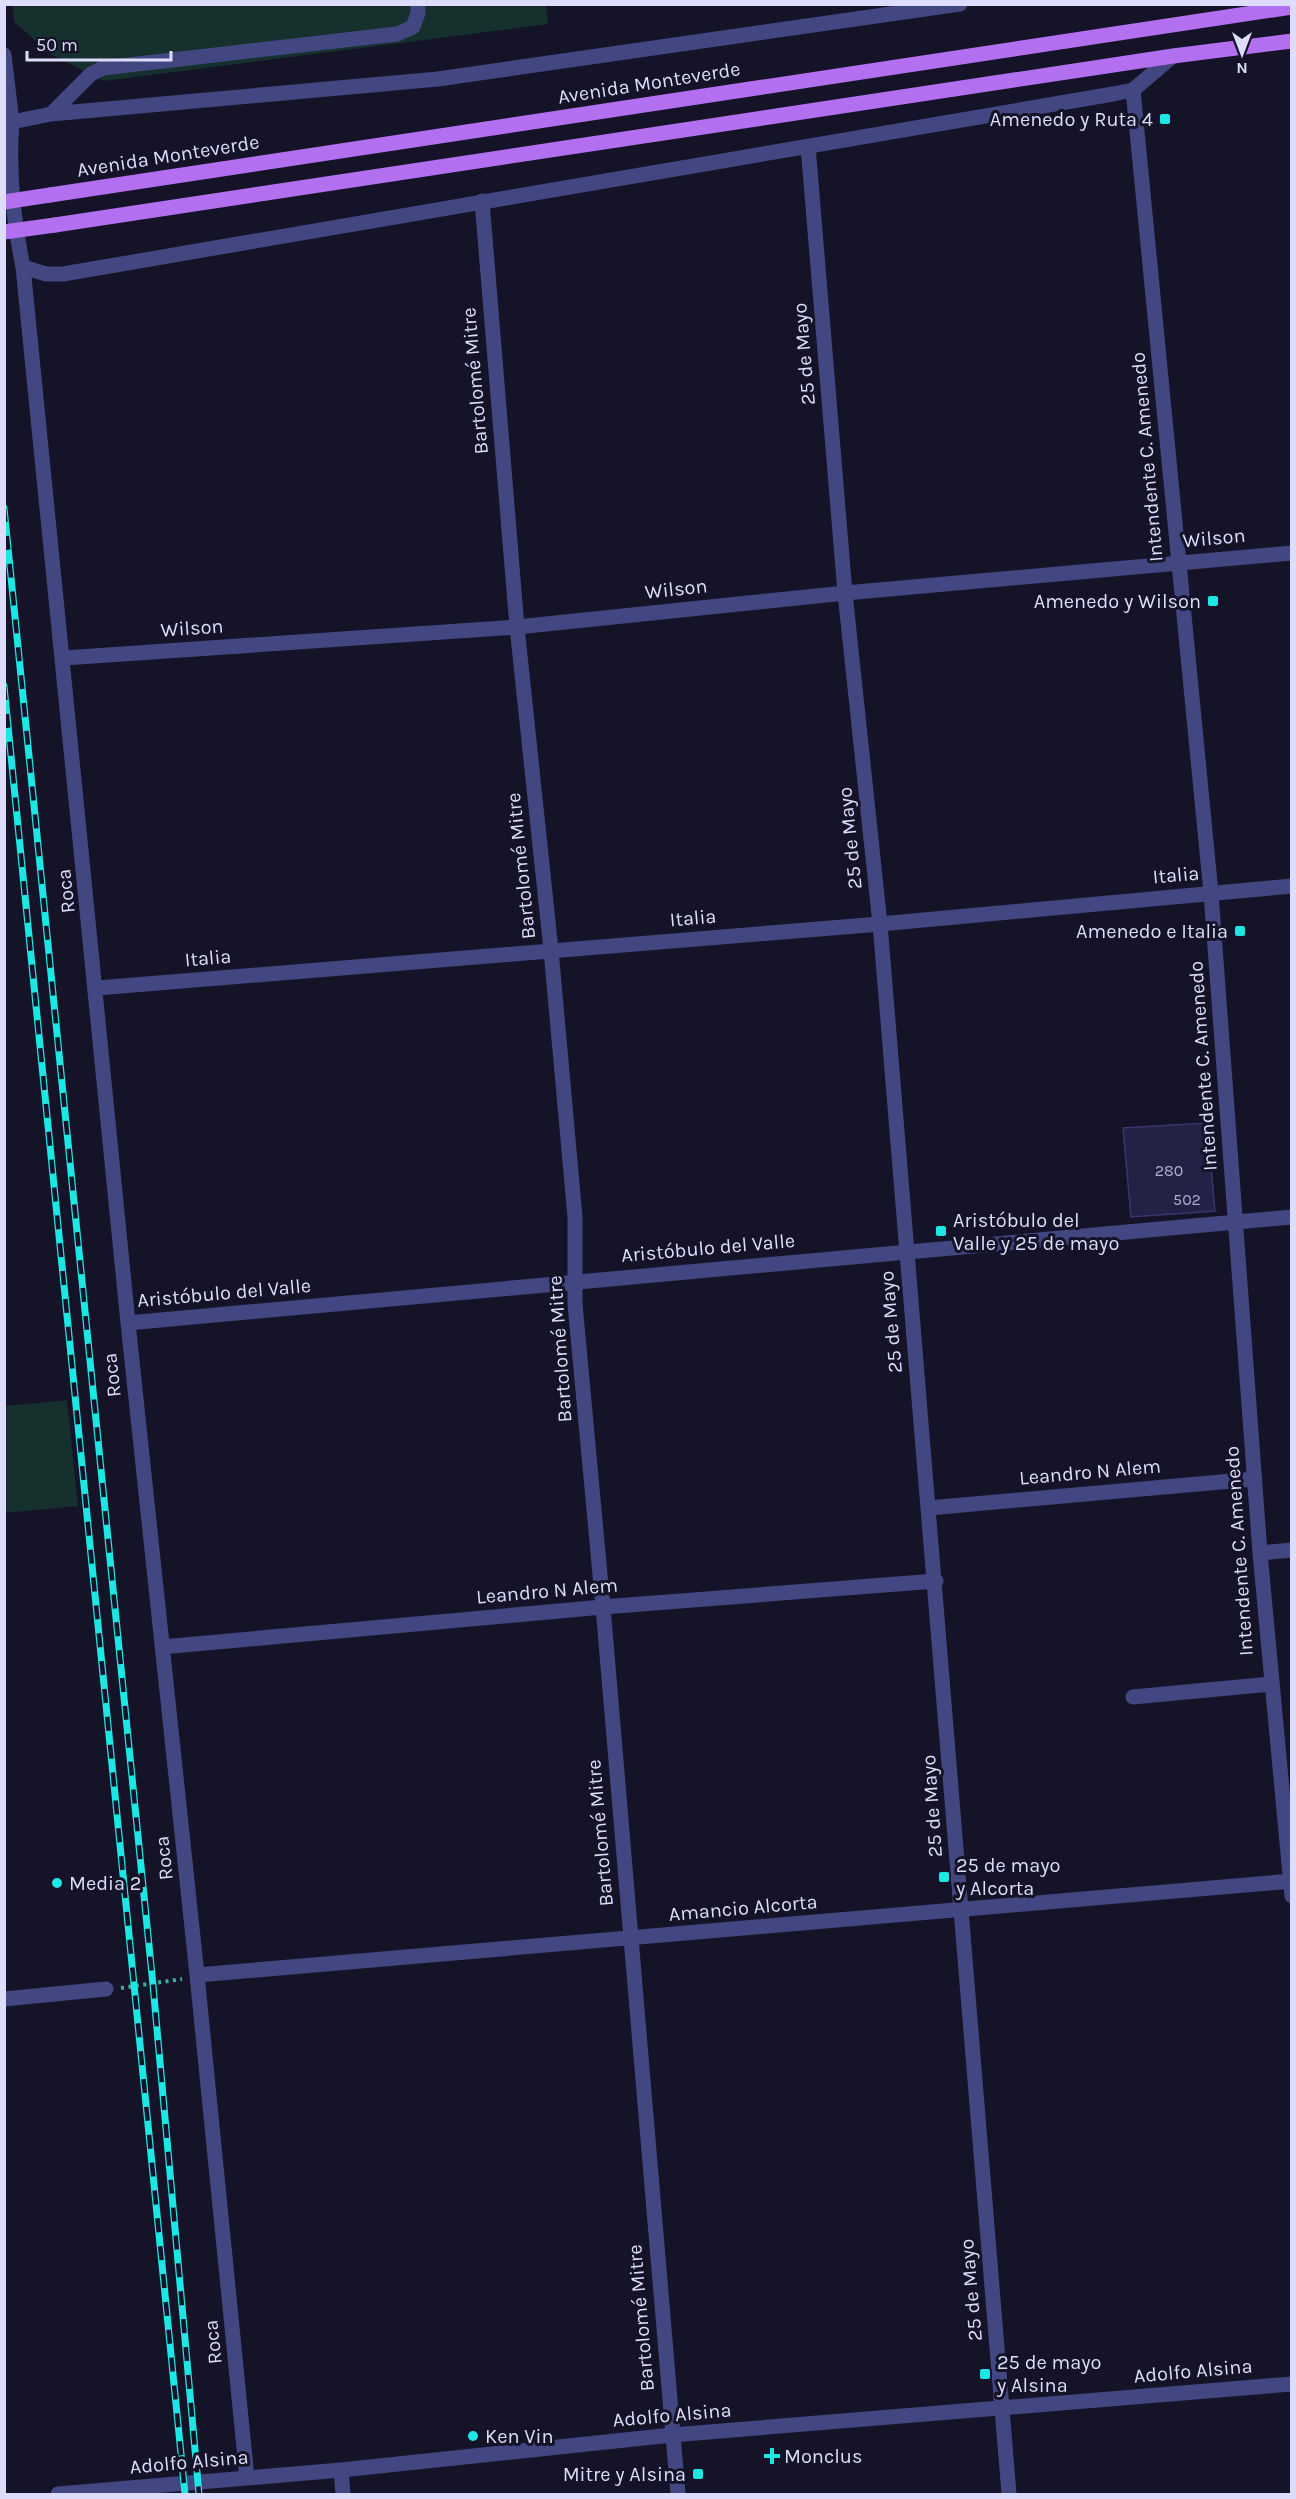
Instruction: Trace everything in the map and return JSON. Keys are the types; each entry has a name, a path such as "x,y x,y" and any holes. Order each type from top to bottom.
{"main road":[{"name":"Avenida Monteverde","path":"4,202 1292,8"},
{"path":"4,232 1173,56 1292,41"}],"street":[{"path":"51,114 91,74 103,68 397,34 413,27 418,13 418,4"},
{"name":"Avenida Monteverde","path":"12,122 51,114 438,79 960,4"},
{"path":"4,55 12,122 9,150 13,215 23,267 46,274 63,274 1133,90 1173,56"},
{"name":"Intendente C. Amenedo","path":"1133,90 1211,893 1254,1479 1292,1896"},
{"name":"25 de Mayo","path":"808,146 845,593 880,924 906,1251 936,1581 960,1910 1009,2494"},
{"name":"Bartolomé Mitre","path":"482,201 517,627 551,950 575,1217 574,1304 603,1607 678,2494"},
{"name":"Roca","path":"23,267 97,988 128,1323 197,1975 247,2478"},
{"name":"Wilson","path":"64,658 517,627 845,593 1292,553"},
{"name":"Italia","path":"97,988 880,924 1292,886"},
{"name":"Aristóbulo del Valle","path":"128,1323 1292,1217"},
{"name":"Leandro N Alem","path":"929,1508 1254,1479"},
{"path":"1260,1553 1292,1550"},
{"name":"Leandro N Alem","path":"162,1647 603,1607 936,1581"},
{"path":"1133,1697 1271,1684"},
{"name":"Amancio Alcorta","path":"197,1975 1291,1881"},
{"path":"4,1999 112,1989"},
{"name":"Adolfo Alsina","path":"58,2494 341,2470 672,2435 1292,2384"},
{"path":"341,2470 344,2494"}],"path":[{"path":"112,1989 179,1980"}],"green space":[{"path":"546,4 548,24 104,81 51,54 14,22 13,5"},
{"path":"67,1400 78,1506 5,1513 5,1406"}],"building":[{"path":"1207,1123 1215,1211 1131,1217 1123,1128"}],"railway":[{"path":"4,508 153,1985 199,2494"},
{"path":"4,686 185,2494"}],"place":[{"name":"Amenedo y Ruta 4","path":"1165,119"},
{"name":"Amenedo y Wilson","path":"1213,601"},
{"name":"Amenedo e Italia","path":"1240,931"},
{"name":"Aristóbulo del Valle y 25 de mayo","path":"941,1231"},
{"name":"25 de mayo y Alcorta","path":"944,1877"},
{"name":"Media 2","path":"57,1883"},
{"name":"25 de mayo y Alsina","path":"985,2374"},
{"name":"Ken Vin","path":"473,2436"},
{"name":"Monclus","path":"772,2456"},
{"name":"Mitre y Alsina","path":"698,2474"}]}
